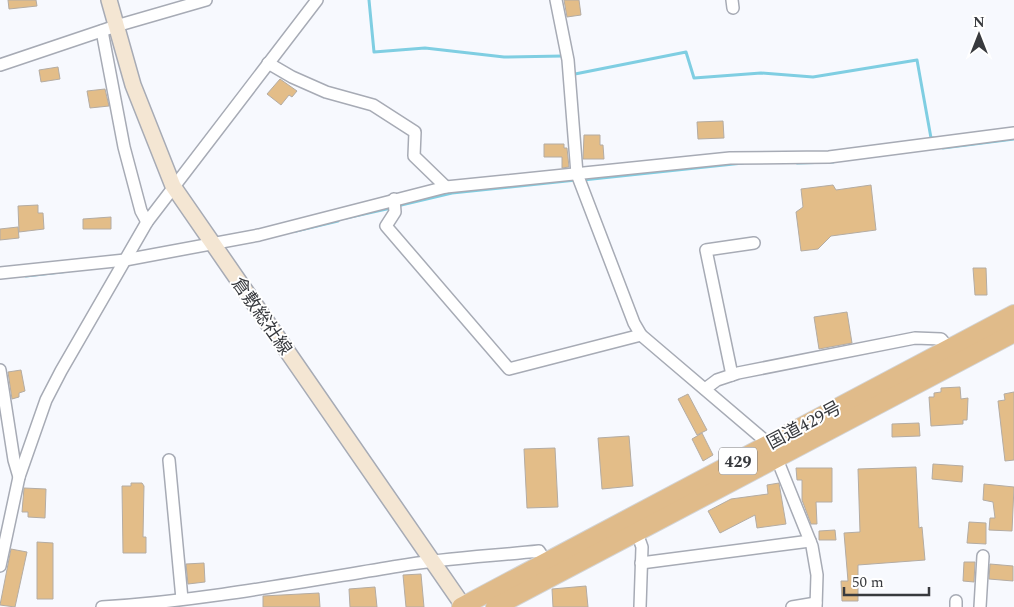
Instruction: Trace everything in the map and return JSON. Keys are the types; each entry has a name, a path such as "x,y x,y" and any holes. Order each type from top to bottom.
{"highway":[{"name":"国道429号","path":"463,607 636,533 949,348 1014,314"},
{"name":"国道429号","path":"504,605 550,569 773,451 1014,333"}],"main road":[{"name":"倉敷総社線","path":"108,0 133,84 173,186 210,242 435,562 463,607"}],"street":[{"path":"0,64 116,26 206,0"},
{"path":"0,566 19,477 46,400 147,222 317,0"},
{"path":"556,0 568,60 578,178 634,323 641,335 705,389 773,451 810,541 817,575 816,605 792,607"},
{"path":"102,31 124,147 141,211 147,222"},
{"path":"268,62 292,77 326,92 373,105 415,132 414,156 446,187"},
{"path":"0,273 123,263 210,242 260,235 395,203 446,187 578,178 730,158 829,157 1014,133"},
{"path":"395,203 392,218 386,226 509,369 641,335"},
{"path":"732,375 706,250 754,243"},
{"path":"705,389 718,380 732,375 915,338 941,339 949,348"},
{"path":"0,370 14,460 19,477"},
{"path":"169,460 182,600"},
{"path":"636,533 642,547 640,607"},
{"path":"642,563 810,541"},
{"path":"102,607 182,600 435,562 539,551 550,569"},
{"path":"980,607 983,556"}],"building":[{"path":"8,0 36,0 37,6 9,9"},
{"path":"564,0 579,0 581,15 567,17"},
{"path":"58,67 60,79 41,82 39,70"},
{"path":"280,79 297,91 292,97 289,95 281,105 267,94"},
{"path":"105,89 109,106 90,108 87,91"},
{"path":"723,121 724,138 698,139 697,122"},
{"path":"584,135 600,135 600,145 603,145 604,159 583,159"},
{"path":"544,144 564,144 564,148 567,148 569,167 562,168 562,157 544,157"},
{"path":"833,185 836,190 871,185 876,230 831,236 818,249 801,251 796,212 803,207 801,189"},
{"path":"38,205 38,213 43,213 44,229 19,232 18,206"},
{"path":"111,217 111,229 83,229 83,219"},
{"path":"18,227 19,238 0,240 0,229"},
{"path":"973,268 986,268 987,295 975,295"},
{"path":"847,312 852,343 819,349 814,317"},
{"path":"21,370 25,391 19,393 19,397 12,399 8,372"},
{"path":"960,387 961,399 968,398 967,420 963,420 963,424 931,426 929,397 934,397 934,393 941,392 941,388"},
{"path":"1014,392 1014,460 1005,461 998,401 1005,400 1004,394"},
{"path":"688,394 707,430 697,435 678,399"},
{"path":"919,423 920,436 892,437 892,424"},
{"path":"702,433 713,455 703,461 692,439"},
{"path":"629,436 633,486 602,489 598,438"},
{"path":"555,448 558,507 527,508 524,449"},
{"path":"933,464 963,466 962,482 932,479"},
{"path":"916,467 919,528 922,527 925,560 858,565 858,601 842,601 841,581 848,581 844,533 860,532 858,469"},
{"path":"796,468 832,468 832,502 816,502 817,524 811,524 802,500 802,480 797,480"},
{"path":"131,483 142,483 144,486 143,537 146,537 146,553 123,553 122,486 131,486"},
{"path":"779,483 786,524 757,528 755,515 720,533 708,511 731,499 768,494 767,485"},
{"path":"984,484 1014,487 1012,531 989,530 990,518 995,518 993,502 983,500"},
{"path":"24,488 46,489 45,518 28,517 28,512 22,512"},
{"path":"969,522 986,523 986,544 967,543"},
{"path":"835,530 836,540 819,540 819,531"},
{"path":"37,542 53,543 53,599 37,599"},
{"path":"11,549 27,552 15,607 0,605"},
{"path":"964,562 975,562 974,582 963,581"},
{"path":"204,563 205,582 188,584 186,564"},
{"path":"990,564 1013,566 1013,581 989,579"},
{"path":"421,574 424,607 406,607 403,575"},
{"path":"586,586 588,607 553,607 552,589"},
{"path":"375,587 377,607 350,607 349,589"},
{"path":"319,593 320,607 263,607 263,596"}],"waterway":[{"path":"369,0 374,52 425,48 504,57 563,56"},
{"path":"575,74 686,52 694,78 761,73 813,77 917,60 931,138 934,138"},
{"path":"943,148 1014,139"},
{"path":"797,163 833,162"},
{"path":"583,180 743,163"},
{"path":"397,206 452,193 576,180"},
{"path":"346,218 391,208"},
{"path":"296,231 338,221"},
{"path":"26,276 69,271"}]}
